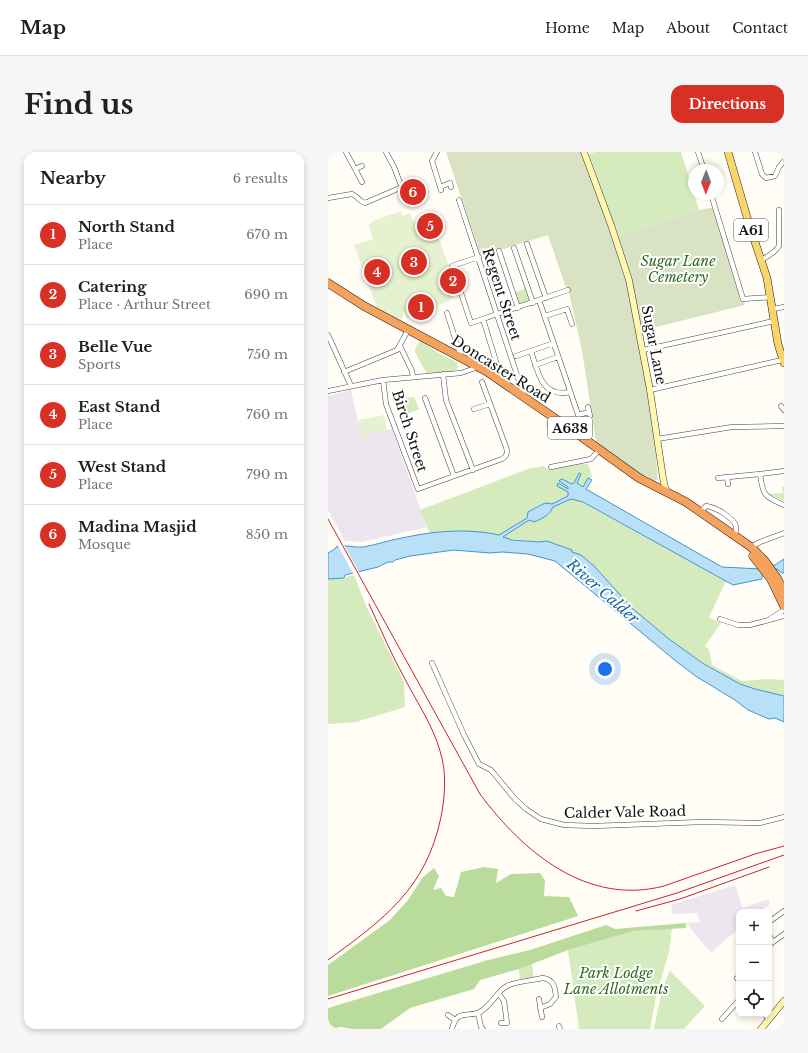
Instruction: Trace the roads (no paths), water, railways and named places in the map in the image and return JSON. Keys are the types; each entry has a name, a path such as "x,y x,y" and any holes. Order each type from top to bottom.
{"highway":[{"name":"Doncaster Road","path":"328,283 364,306 479,367 524,396 639,478 686,502 751,547 784,592"},
{"name":"Doncaster Road","path":"736,537 761,561"},
{"name":"Doncaster Road","path":"774,579 784,606"}],"main road":[{"name":"A61","path":"728,152 767,278 778,344 783,361"}],"street":[{"path":"346,152 362,182"},
{"path":"386,152 394,167 407,201"},
{"path":"438,152 432,161 440,188 450,183 451,187"},
{"name":"Sugar Lane","path":"584,152 615,236 629,280 650,390 663,478 666,490 669,494"},
{"path":"698,152 702,164"},
{"path":"755,152 762,174 766,178 775,176 778,168 784,161"},
{"path":"355,169 362,166"},
{"path":"328,198 352,194 364,203 402,187"},
{"name":"Regent Street","path":"459,200 497,315 513,357 524,396"},
{"path":"713,200 743,299 771,297"},
{"path":"761,260 772,254 779,246 782,222 779,210"},
{"path":"527,244 546,298"},
{"path":"514,248 533,303"},
{"path":"499,251 518,308"},
{"path":"479,257 452,266 471,323 568,290"},
{"path":"539,300 578,415 584,438"},
{"path":"772,309 784,307"},
{"path":"545,316 567,309 572,324"},
{"path":"447,313 463,358 465,367 463,372"},
{"path":"483,319 502,382"},
{"path":"643,350 774,321"},
{"path":"344,372 397,350 407,332"},
{"path":"328,334 351,386"},
{"path":"513,357 554,343"},
{"path":"400,346 412,371 413,377"},
{"path":"531,351 535,365 545,387 553,392 562,394 570,392"},
{"path":"535,365 558,357"},
{"path":"650,390 783,361"},
{"path":"328,391 383,380 463,372 479,367"},
{"path":"443,374 446,400 472,470"},
{"name":"Birch Street","path":"383,380 386,404 418,489 454,476"},
{"path":"425,398 454,476 502,459 507,454 506,447 482,382"},
{"path":"474,409 490,404"},
{"path":"578,415 589,412"},
{"path":"657,439 732,427 784,426"},
{"path":"551,467 589,460 593,458 599,450"},
{"path":"718,478 784,471"},
{"path":"760,474 762,487 766,495 770,499 784,505"},
{"path":"727,477 728,484"},
{"path":"653,486 660,484 663,478"},
{"path":"700,512 706,506 714,507 725,514 736,527 736,537"},
{"path":"751,547 784,533"},
{"path":"769,620 784,610"},
{"path":"720,619 732,623 756,625 784,616"},
{"name":"Calder Vale Road","path":"432,662 464,735 479,764 491,770 515,799 526,809 541,819 564,825 594,826 702,822 760,823 784,817"},
{"path":"772,920 784,911"},
{"path":"772,942 784,934"},
{"path":"452,1029 455,1020 460,1016 478,1013 490,1005 506,986 543,978 547,979 554,985 556,997 550,1004 540,1008"},
{"path":"499,994 504,1001 507,1022 501,1023"},
{"path":"539,999 542,1018"},
{"path":"772,1012 784,1001"},
{"path":"722,1019 736,1003"},
{"path":"478,1013 481,1027 483,1029"},
{"path":"448,1015 455,1020"},
{"path":"761,1029 766,1017"}],"water":[{"name":"River Calder","path":"579,473 581,474 577,483 583,487 588,478 592,480 586,489 722,567 761,569 775,565 784,559 784,573 777,569 762,573 762,579 733,585 583,502 571,499 553,507 550,513 543,518 534,522 529,520 503,537 512,540 539,542 547,541 581,555 594,566 632,608 669,639 704,664 740,684 784,696 784,722 775,718 769,719 748,710 735,700 697,677 555,561 528,554 454,550 410,556 395,560 393,562 388,562 378,567 345,575 344,578 328,579 328,553 336,547 363,547 397,539 450,531 499,535 527,518 528,512 545,503 552,504 568,496 568,492 557,486 558,483 568,489 568,487 559,481 562,479 572,484"}],"railway":[{"path":"328,519 480,794 516,836 537,854 559,869 583,881 609,888 636,890 664,886 755,854 784,846"},
{"path":"328,960 384,916 400,900 413,883 425,864 434,842 444,801 444,767 437,742 425,715 396,662 369,604"},
{"path":"328,999 677,893 784,855"},
{"path":"636,911 680,899 769,867"}],"place":[{"name":"Madina Masjid","path":"413,192"},
{"name":"West Stand","path":"430,226"},
{"name":"Belle Vue","path":"414,262"},
{"name":"East Stand","path":"377,272"},
{"name":"Catering","path":"453,281"},
{"name":"North Stand","path":"421,307"}],"park label":[{"name":"Sugar Lane Cemetery","path":"678,270"},
{"name":"Park Lodge Lane Allotments","path":"616,982"}]}
